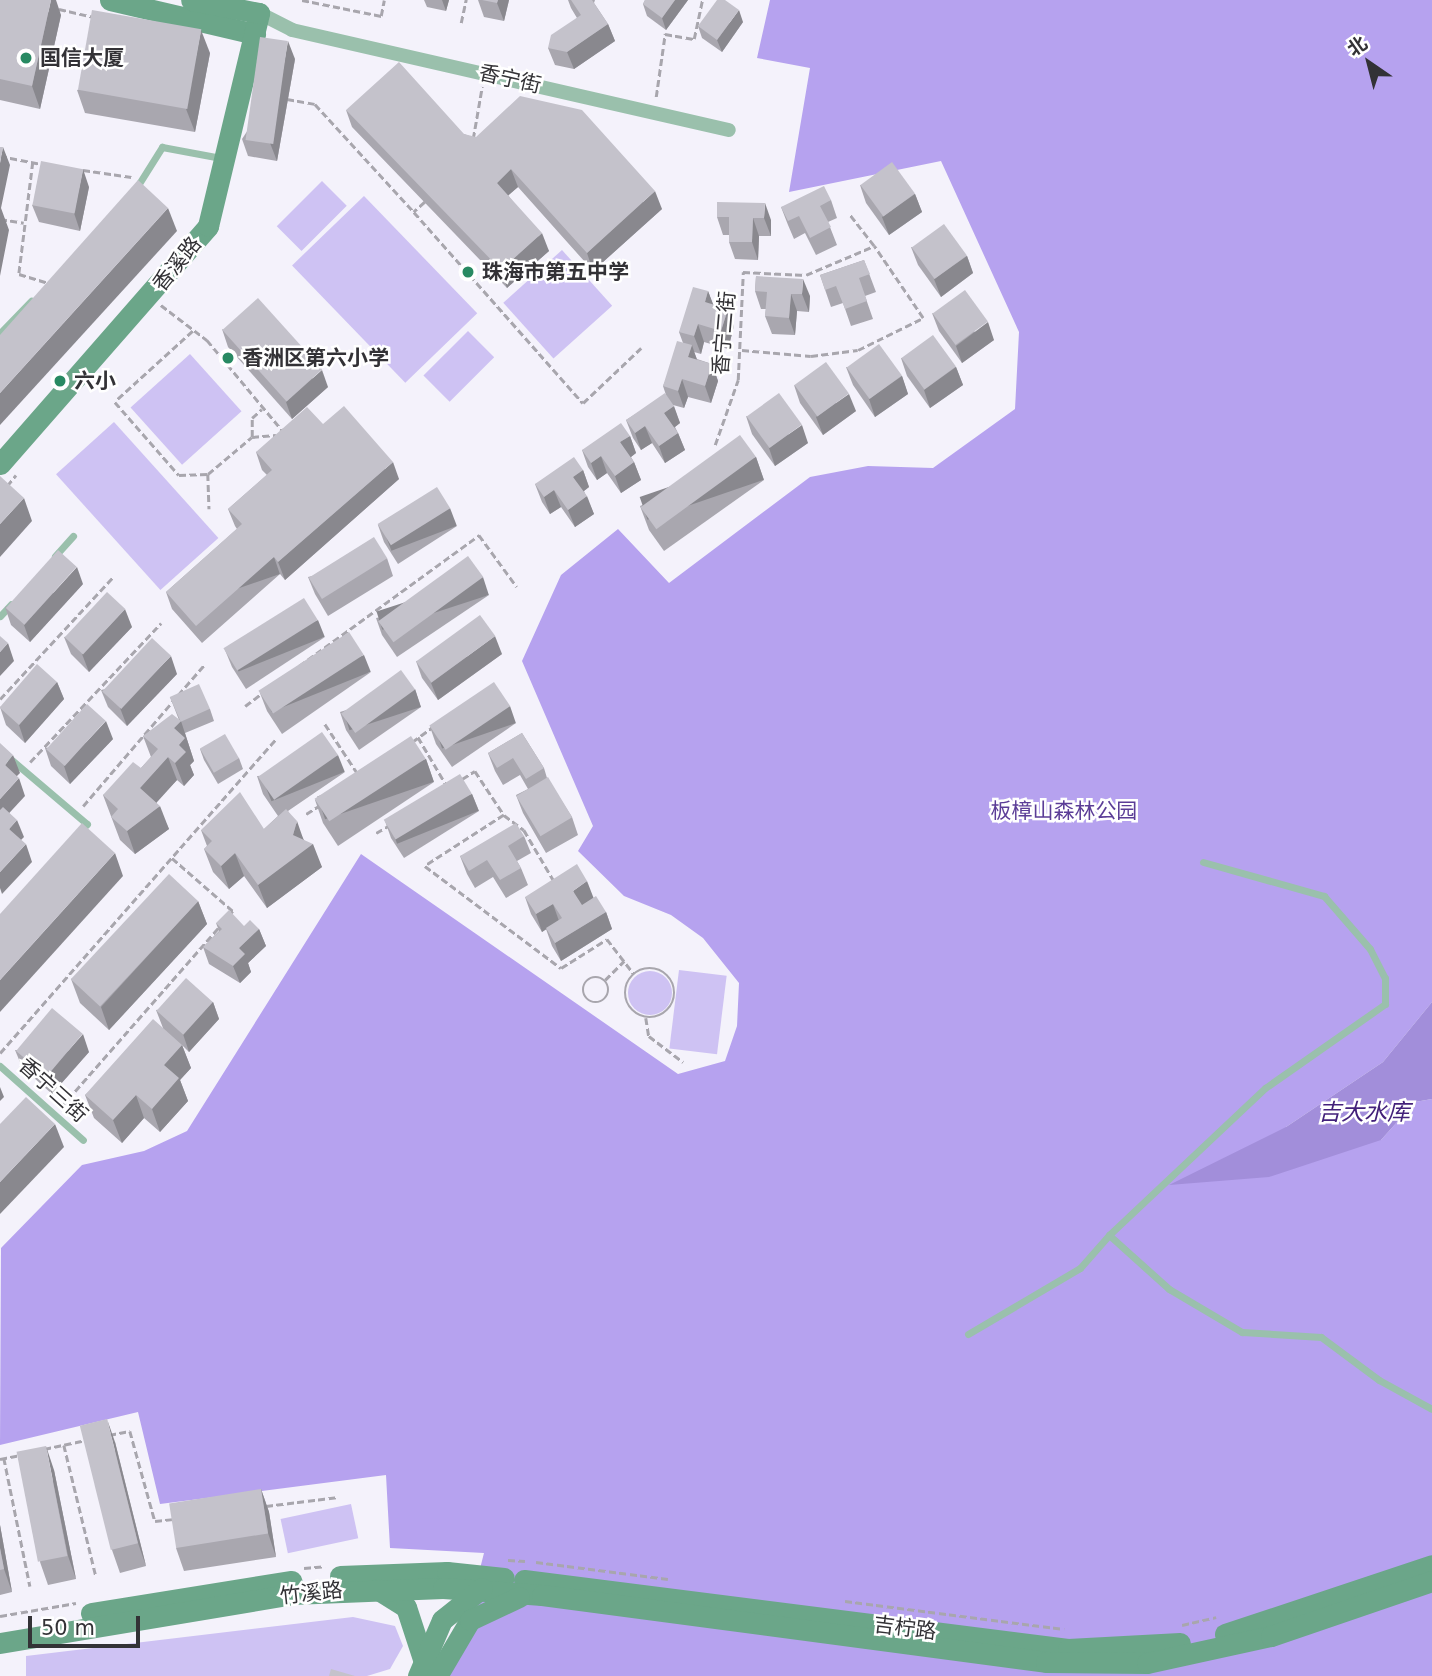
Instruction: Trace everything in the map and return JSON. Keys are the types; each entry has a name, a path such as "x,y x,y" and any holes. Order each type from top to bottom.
{"main road":[{"name":"香宁街","path":"110,0 257,24"},
{"name":"香宁街","path":"191,0 257,24"},
{"name":"香溪路","path":"0,464 150,296 208,226 227,159 257,24"},
{"name":"吉柠路","path":"427,1672 439,1624 478,1590 523,1580 1068,1649 1208,1639 1432,1565"},
{"name":"竹溪路","path":"0,1628 258,1584 392,1573 523,1580"},
{"path":"392,1573 419,1588 439,1624"},
{"name":"吉柠路","path":"542,1595 1100,1664 1211,1652 1432,1581"},
{"name":"竹溪路","path":"0,1643 292,1594 372,1588 419,1588 542,1595"},
{"path":"372,1588 406,1607 427,1672"},
{"path":"427,1672 470,1620 497,1603 542,1595"}],"street":[{"name":"香宁街","path":"257,24 485,73 729,130"}],"lane":[{"path":"130,200 162,147 227,159"},
{"path":"0,333 48,283"},
{"path":"46,566 73,536"},
{"path":"0,616 18,596"},
{"path":"0,750 87,824 70,843"},
{"path":"968,1334 1080,1268 1109,1235 1265,1088 1385,1003 1385,978 1370,949 1324,896 1203,862"},
{"name":"香宁三街","path":"0,1066 83,1140"},
{"path":"1109,1235 1169,1289 1242,1332 1321,1337 1378,1380 1432,1409"}],"path":[{"path":"302,0 381,16 384,0"},
{"path":"461,23 466,0"},
{"path":"654,112 665,34 694,39 702,0"},
{"path":"470,152 485,73"},
{"path":"278,97 315,104 583,402 641,348"},
{"path":"0,156 47,164"},
{"path":"33,162 19,274 48,283"},
{"path":"74,169 143,179"},
{"path":"414,212 428,199"},
{"path":"740,350 811,356 858,350 923,318 850,215"},
{"path":"0,219 26,223"},
{"name":"香宁二街","path":"715,444 738,380 743,272 806,275 874,246"},
{"path":"150,296 192,331 287,437"},
{"path":"192,331 115,402 179,475 208,474 252,437 282,430"},
{"path":"252,437 252,418 262,409"},
{"path":"208,474 209,509"},
{"path":"290,673 479,535 517,587"},
{"path":"0,699 114,576"},
{"path":"23,770 161,622"},
{"path":"76,814 204,665"},
{"path":"245,706 268,689"},
{"path":"409,744 441,722"},
{"path":"325,724 361,778"},
{"path":"418,737 448,787"},
{"path":"0,1053 277,738"},
{"path":"350,785 370,771"},
{"path":"438,793 475,771 504,815 524,830 558,886"},
{"path":"306,814 328,800"},
{"path":"504,815 425,866 561,968 607,939 634,974"},
{"path":"376,834 396,820"},
{"path":"55,1115 233,911 172,858"},
{"path":"605,980 606,999 589,1001 586,982 605,980 624,961"},
{"path":"634,974 662,971 675,987 671,1008 646,1018"},
{"path":"634,974 626,1000 646,1018 649,1037 683,1062"},
{"path":"40,1450 130,1431 155,1521 181,1518"},
{"path":"64,1445 96,1576"},
{"path":"28,1453 2,1459 30,1587"},
{"path":"260,1507 338,1497"},
{"path":"500,1560 675,1580"},
{"path":"834,1600 1072,1630"},
{"path":"1170,1626 1228,1614"}],"shaded area":[{"path":"322,181 347,206 301,251 277,226"},
{"path":"364,196 477,313 405,383 292,265"},
{"path":"562,250 612,306 553,359 503,303"},
{"path":"468,331 494,357 450,402 423,376"},
{"path":"190,354 242,411 182,465 131,408"},
{"path":"114,422 218,538 160,590 56,474"},
{"path":"679,970 727,976 717,1054 669,1048"},
{"path":"650,971 665,978 672,993 665,1008 650,1015 635,1008 628,993 635,978"},
{"path":"351,1504 358,1538 288,1553 281,1519"},
{"path":"353,1617 395,1626 403,1646 390,1669 367,1676 26,1676 26,1656"}],"green space":[{"name":"板樟山森林公园","path":"770,0 1432,0 1432,1002 1383,1062 1286,1127 1381,1140 1415,1102 1432,1099 1432,1676 442,1676 462,1639 484,1553 390,1548 386,1475 160,1504 138,1412 0,1445 1,1248 82,1165 144,1151 187,1131 361,854 678,1074 725,1061 737,1026 739,983 703,938 671,915 624,896 578,851 593,826 522,661 561,575 618,529 669,583 810,477 868,466 933,468 1015,409 1019,332 941,161 789,192 810,68 757,58"}],"water":[{"name":"吉大水库","path":"1432,1002 1432,1099 1415,1102 1381,1140 1269,1177 1169,1185 1286,1127 1383,1062"}],"building":[{"name":"国信大厦","path":"0,0 51,0 32,86 0,79"},
{"path":"571,0 592,0 608,24 567,52 548,48 551,35 581,15"},
{"path":"645,0 675,0 662,18 643,4"},
{"path":"717,0 725,0 739,10 717,40 698,26"},
{"path":"92,10 201,29 187,109 78,90"},
{"path":"260,37 288,41 273,144 246,140"},
{"path":"399,62 464,134 476,137 520,96 582,110 655,191 587,253 511,169 497,183 542,233 501,270 346,110"},
{"path":"41,161 83,169 75,213 32,205"},
{"path":"892,162 915,194 883,216 860,185"},
{"path":"138,180 168,208 0,393 0,335"},
{"path":"824,186 831,200 820,206 831,227 810,238 799,216 788,221 781,207"},
{"path":"717,202 765,203 764,218 753,218 752,242 729,242 729,217 717,217"},
{"path":"944,224 967,256 935,279 912,248"},
{"path":"864,260 870,274 859,278 867,301 845,309 836,286 825,290 820,275"},
{"path":"756,276 803,279 802,294 791,294 789,318 765,316 767,292 755,291"},
{"path":"693,287 708,291 705,302 728,309 721,331 698,324 694,336 679,332"},
{"path":"965,290 988,322 956,345 933,314"},
{"path":"258,298 322,369 287,401 222,330"},
{"path":"933,335 956,367 924,389 901,358"},
{"path":"677,341 692,345 688,357 712,364 705,386 682,379 678,391 663,386"},
{"path":"879,344 902,376 870,399 847,368"},
{"path":"826,362 849,394 817,416 794,385"},
{"path":"665,393 674,406 664,413 678,433 659,446 645,426 635,433 626,420"},
{"path":"779,393 802,425 770,448 747,417"},
{"path":"344,406 393,462 278,562 274,557 196,626 166,592 242,524 228,509 272,470 256,452 307,407 323,424"},
{"path":"621,423 630,436 620,442 634,462 615,476 601,456 591,463 582,450"},
{"path":"740,435 756,457 656,529 640,507"},
{"path":"574,457 583,470 573,477 587,496 568,510 554,490 544,497 535,484"},
{"path":"0,476 24,498 0,524"},
{"path":"437,487 450,508 391,545 378,524"},
{"path":"374,537 387,558 322,599 309,578"},
{"path":"58,550 77,567 24,625 6,608"},
{"path":"468,556 483,577 393,642 378,621"},
{"path":"107,592 125,609 83,654 65,637"},
{"path":"304,598 318,620 237,670 223,648"},
{"path":"480,615 495,636 431,682 416,661"},
{"path":"349,632 364,655 273,713 258,691"},
{"path":"0,636 8,643 0,652"},
{"path":"152,638 171,656 121,709 102,691"},
{"path":"37,664 57,682 19,725 0,707"},
{"path":"401,670 415,689 355,733 341,713"},
{"path":"494,682 510,706 446,750 429,726"},
{"path":"199,684 210,709 181,722 170,697"},
{"path":"87,704 106,721 65,766 46,749"},
{"path":"172,714 181,721 174,728 185,738 179,745 186,752 175,763 168,757 140,788 160,806 127,831 111,817 118,809 103,795 133,762 141,768 158,749 143,736"},
{"path":"322,732 338,755 274,800 258,777"},
{"path":"522,733 544,768 526,779 513,758 497,768 488,753"},
{"path":"225,734 239,758 214,773 200,748"},
{"path":"411,736 426,759 329,821 315,799"},
{"path":"0,743 13,755 5,765 19,778 0,799"},
{"path":"460,774 472,794 396,840 384,820"},
{"path":"548,777 572,817 540,836 516,796"},
{"path":"240,792 264,829 286,809 297,821 293,835 313,844 258,885 235,853 221,866 204,849 212,841 201,830"},
{"path":"3,807 17,820 9,829 26,844 0,872 0,810"},
{"path":"82,823 115,853 0,980 0,914"},
{"path":"516,823 524,836 508,846 521,868 500,880 487,860 469,871 460,856"},
{"path":"577,864 587,881 573,891 582,905 596,896 606,912 555,943 546,928 562,918 553,904 536,914 525,897"},
{"path":"169,874 198,901 100,1007 71,979"},
{"path":"229,910 244,926 250,920 259,929 239,948 245,954 233,966 203,947 222,929 216,923"},
{"path":"186,978 213,1002 183,1035 157,1011"},
{"path":"52,1008 83,1034 47,1077 16,1051"},
{"path":"153,1019 182,1045 164,1065 179,1078 152,1109 136,1095 113,1120 85,1095"},
{"path":"26,1097 55,1124 0,1182 0,1124"},
{"path":"107,1419 138,1543 111,1550 80,1426"},
{"path":"46,1446 67,1556 38,1562 17,1452"},
{"path":"261,1489 268,1533 176,1548 169,1504"},
{"path":"0,1548 4,1569 0,1570"},
{"path":"331,1669 355,1676 329,1676"}],"place":[{"name":"国信大厦","path":"26,58"},
{"name":"珠海市第五中学","path":"468,272"},
{"name":"香洲区第六小学","path":"228,358"},
{"name":"六小","path":"60,381"}]}
